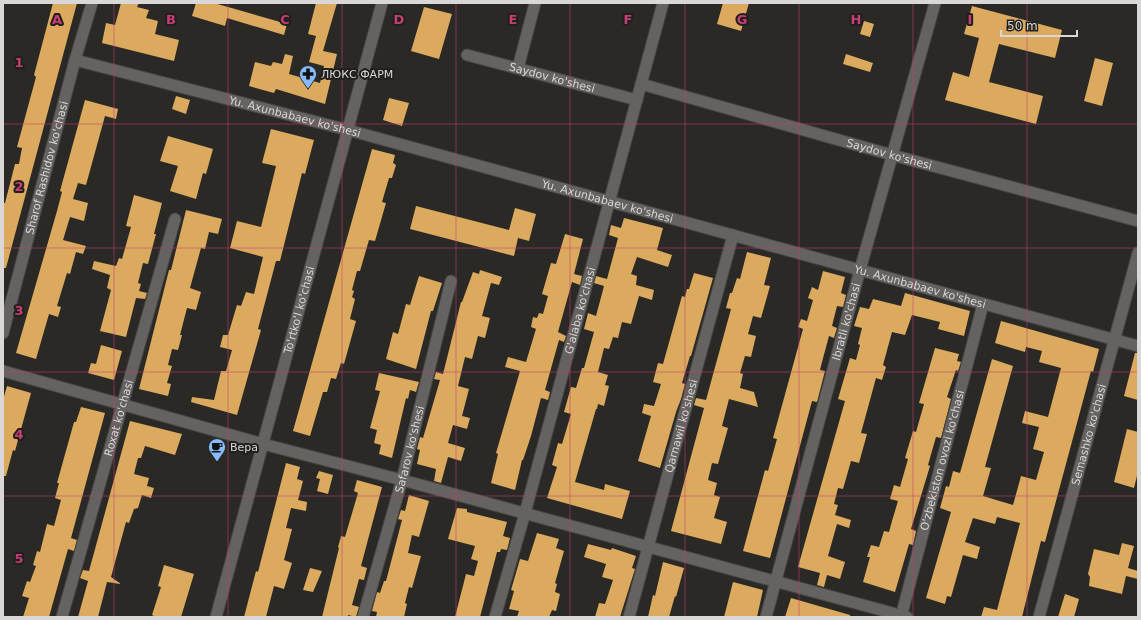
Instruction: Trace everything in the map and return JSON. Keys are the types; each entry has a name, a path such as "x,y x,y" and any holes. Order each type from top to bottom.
{"street":[{"name":"Sharof Rashidov ko'chasi","path":"3,333 75,60 92,3"},
{"name":"To'rtko'l ko'chasi","path":"216,617 382,3"},
{"path":"518,68 535,3"},
{"name":"G'alaba ko'chasi","path":"494,617 525,514 663,3"},
{"name":"Ibratli ko'chasi","path":"766,617 860,270 935,3"},
{"name":"Saydov ko'shesi","path":"467,55 636,100"},
{"name":"Yu. Axunbabaev ko'shesi","path":"75,60 348,130 1138,346"},
{"name":"Saydov ko'shesi","path":"641,84 892,155 1138,221"},
{"name":"Roxat ko'chasi","path":"62,617 174,220"},
{"name":"Qarnawil ko'shesi","path":"629,617 733,235"},
{"name":"Semashko ko'chasi","path":"1039,617 1138,253"},
{"name":"Safarov ko'shesi","path":"363,617 402,480 451,281"},
{"name":"O'zbekiston ovozi ko'chasi","path":"903,616 983,304"},
{"path":"3,371 263,444 402,480 903,616"}],"building":[{"path":"53,3 77,3 6,268 3,268 3,203 5,203 15,164 19,164 22,148 17,147 36,77 34,75"},
{"path":"121,3 139,3 137,7 149,10 146,18 158,21 155,34 179,40 174,61 102,43 106,23 115,25"},
{"path":"196,3 214,3 287,24 284,35 227,18 225,26 192,16"},
{"path":"316,3 337,3 323,51 337,54 325,104 276,89 274,93 249,86 255,62 271,66 273,62 282,64 285,54 293,56 289,74 320,83 324,66 309,62 316,36 308,34"},
{"path":"723,3 749,3 741,31 717,24"},
{"path":"972,6 1062,30 1055,58 999,44 989,82 1043,96 1036,124 945,100 953,72 969,77 979,38 964,34"},
{"path":"424,7 452,14 439,59 411,51"},
{"path":"864,21 874,24 870,37 860,34"},
{"path":"846,54 873,63 870,72 843,64"},
{"path":"1095,58 1113,63 1102,106 1084,101"},
{"path":"176,96 190,100 186,114 172,109"},
{"path":"389,98 409,103 402,126 383,120"},
{"path":"85,100 118,109 116,119 105,116 86,185 78,183 73,199 88,203 84,221 70,217 63,240 86,246 83,254 76,252 70,274 67,273 57,306 61,307 58,317 49,314 36,359 16,353 57,211 62,192 60,191"},
{"path":"271,129 314,140 305,174 302,173 280,261 276,261 258,329 261,330 237,415 191,402 192,397 214,400 221,371 226,371 232,350 220,347 223,335 228,335 237,305 241,306 246,292 254,294 263,257 230,248 237,221 261,227 276,166 262,163"},
{"path":"168,136 213,149 206,174 203,173 196,199 170,191 178,166 160,161"},
{"path":"372,149 395,155 393,163 396,165 392,178 389,178 382,202 386,203 375,241 369,240 360,271 357,271 352,290 354,291 352,297 355,299 350,319 356,321 344,364 341,363 336,379 331,378 327,392 323,392 310,436 293,431"},
{"path":"134,195 162,203 148,264 143,263 138,283 141,284 139,291 147,293 145,299 136,298 126,337 100,331 111,290 107,288 110,275 92,269 94,261 116,266 119,258 122,259 131,227 126,226"},
{"path":"416,206 509,230 515,208 536,214 529,241 518,238 514,256 410,229"},
{"path":"186,210 222,219 218,234 209,232 205,249 201,248 190,288 201,292 196,310 187,308 178,350 172,349 168,365 172,366 167,383 171,384 168,396 139,389 169,270 171,270"},
{"path":"624,218 663,228 657,250 672,255 668,267 637,257 631,274 637,276 636,285 654,290 652,300 639,296 631,324 622,322 618,338 613,337 609,349 604,348 598,372 608,375 605,385 609,386 604,406 598,404 596,409 575,482 604,490 605,484 630,491 622,519 547,498 557,467 552,465 558,443 562,444 571,414 564,412 571,387 576,388 582,368 584,368 594,332 584,329 588,313 596,316 604,286 594,283 596,276 607,279 618,238 609,235 611,225 621,228"},
{"path":"565,234 583,239 574,274 582,276 580,285 572,282 558,332 566,336 564,342 559,340 545,390 550,392 548,400 541,398 531,436 522,460 515,490 491,483 498,454 496,453 520,371 505,367 508,357 526,362 536,329 531,327 533,317 537,318 539,313 543,314 548,296 542,294 551,263 556,264"},
{"path":"747,252 771,258 764,285 770,286 761,318 753,316 748,334 756,336 751,357 745,356 740,373 743,374 740,388 754,392 758,407 729,399 722,426 728,428 718,464 712,463 708,480 717,483 714,495 720,497 714,518 727,522 721,544 671,531 704,408 694,405 696,398 706,400 731,309 726,308 730,293 732,293 737,278 740,279"},
{"path":"480,270 502,277 499,285 491,283 482,316 490,318 485,338 478,336 472,359 465,357 458,386 469,389 462,416 470,418 467,429 453,425 448,443 465,448 461,461 448,457 441,483 434,481 436,469 417,464 420,450 417,449 420,437 423,438 440,380 434,379 436,372 443,374 461,302 473,272 479,274"},
{"path":"823,271 845,277 841,293 846,295 843,307 837,306 832,326 837,328 834,338 829,336 820,370 825,371 817,402 812,401 770,558 743,551 765,470 768,471 777,439 773,438 803,329 798,327 801,319 807,321 813,300 808,298 812,287 818,290"},
{"path":"694,273 713,278 682,383 685,384 681,399 660,468 638,461 651,416 642,413 644,404 654,406 661,384 653,382 658,363 663,364 682,296 685,297"},
{"path":"419,276 442,283 433,311 431,311 416,369 386,359 393,332 398,334 406,304 410,305"},
{"path":"905,293 970,311 964,336 938,329 940,322 912,315 905,335 892,332 883,365 886,367 882,380 876,378 861,433 867,434 859,463 851,461 843,489 838,488 834,504 838,505 835,515 851,520 849,528 837,524 828,556 845,562 840,579 827,575 824,587 817,585 820,573 798,567 845,401 838,399 850,358 856,360 860,345 858,344 862,328 854,326 860,307 869,309 873,299 901,306"},
{"path":"1001,321 1099,349 1093,372 1091,371 1045,542 1041,541 1022,617 981,617 984,607 997,610 1020,523 997,517 995,524 973,518 965,542 980,547 977,559 963,555 951,597 947,596 945,604 926,598 951,512 940,508 946,486 949,487 953,471 960,473 992,359 1013,366 985,467 991,468 983,496 1013,505 1021,476 1036,480 1044,452 1033,449 1039,427 1022,423 1025,411 1048,417 1061,368 1039,362 1042,351 1026,347 1025,352 995,343"},
{"path":"101,345 122,351 114,380 88,373 91,363 96,364"},
{"path":"935,348 959,354 957,361 961,362 958,371 956,370 947,397 951,399 941,438 936,437 928,465 930,466 911,529 916,531 913,545 909,544 895,592 863,582 870,557 867,557 871,545 879,547 884,531 889,532 898,501 890,499 894,485 900,487 908,459 905,458 913,431 916,432 924,404 919,403"},
{"path":"1135,353 1138,353 1138,400 1124,396"},
{"path":"379,373 419,382 416,392 410,390 408,399 406,398 392,458 379,454 381,445 374,443 377,430 370,428 380,391 375,390"},
{"path":"7,386 31,393 15,451 13,450 6,476 3,476 3,400"},
{"path":"81,407 105,413 71,538 77,540 74,551 68,549 49,617 23,617 29,598 22,596 27,581 30,582 36,566 33,565 37,551 40,552 47,524 54,526 61,500 55,498 59,483 57,483 74,422 76,422"},
{"path":"130,421 182,434 175,455 145,446 141,458 138,458 134,474 149,478 147,486 154,488 151,498 142,495 138,508 134,509 129,523 126,522 111,577 121,584 107,582 98,617 78,617 88,581 80,578 83,570 89,571"},
{"path":"1127,429 1138,432 1138,472 1134,488 1114,482"},
{"path":"286,463 300,467 297,479 303,481 298,500 307,502 306,511 291,508 286,528 292,529 284,560 292,563 284,589 274,586 266,617 244,617 256,571 258,572"},
{"path":"319,471 333,475 328,494 317,491 320,479 316,478"},
{"path":"357,480 382,487 361,566 367,568 364,580 359,579 352,605 359,607 356,617 348,615 348,617 322,617 341,536 345,537 358,493 354,491"},
{"path":"409,495 429,501 419,537 412,535 408,553 421,556 412,588 409,587 405,603 407,604 404,617 376,617 377,612 372,611 377,592 380,593 384,581 386,581 402,520 398,519 401,510 405,511"},
{"path":"457,508 467,509 467,512 507,522 503,536 510,538 507,550 501,549 500,552 497,552 480,617 455,617 466,574 474,576 478,561 471,559 475,546 448,539"},
{"path":"537,533 559,539 556,548 564,551 555,583 557,584 555,592 560,594 556,611 552,610 549,617 517,617 519,611 509,609 514,591 511,590 520,559 528,561"},
{"path":"1122,543 1134,546 1128,568 1138,571 1138,579 1126,576 1122,594 1089,586 1090,577 1088,574 1094,549 1119,555"},
{"path":"588,544 611,550 612,548 636,556 632,568 635,569 620,617 595,617 599,603 605,604 613,580 602,577 606,564 584,557"},
{"path":"663,562 684,568 669,617 648,617 653,595 655,596"},
{"path":"164,565 194,574 181,617 154,617 152,615 161,587 158,586"},
{"path":"310,568 322,571 313,592 303,590"},
{"path":"733,582 763,590 757,617 724,617"},
{"path":"1065,594 1079,599 1074,617 1058,617"},
{"path":"791,598 850,615 850,617 785,617"}],"place":[{"name":"ЛЮКС ФАРМ","path":"308,89"},
{"name":"Вера","path":"217,462"}]}
